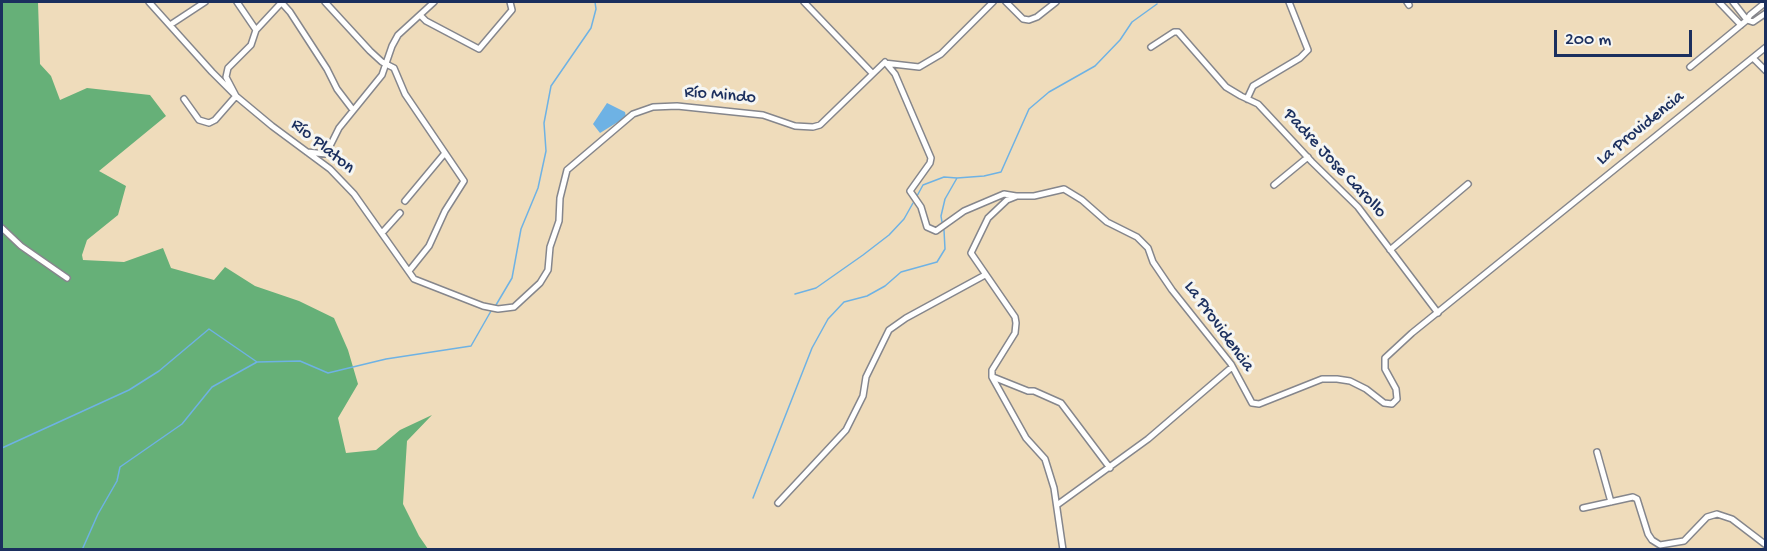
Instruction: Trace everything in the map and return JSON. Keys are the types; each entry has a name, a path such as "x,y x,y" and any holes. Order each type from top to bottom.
{"street":[{"name":"Río Platon","path":"149,2 236,96 330,169 354,194 414,279 483,306 498,309 514,307"},
{"path":"170,25 205,2"},
{"path":"237,2 256,30"},
{"path":"184,99 199,120 208,123 215,120 236,96 226,77 226,72 251,45 256,30 282,2 327,69 337,89 353,110"},
{"path":"325,2 370,51 394,68 405,94 464,181 445,211 429,246 409,271"},
{"path":"330,169 326,154 339,129 376,84 387,64 398,35 434,2"},
{"path":"804,2 872,73"},
{"path":"885,62 923,66 941,54 993,2"},
{"path":"1006,2 1023,19 1029,20 1037,17 1056,2"},
{"path":"1247,99 1253,86 1300,58 1308,50 1289,2"},
{"path":"1719,2 1741,25"},
{"path":"1734,2 1747,20 1754,22 1766,13"},
{"path":"1690,67 1766,2"},
{"path":"420,15 426,21 479,49 512,10 511,4"},
{"name":"Padre Jose Carollo","path":"1151,47 1173,32 1178,32 1227,87 1258,104 1358,207 1438,313"},
{"name":"La Providencia","path":"885,62 895,74 931,159 910,191 921,207 927,227 936,231 964,211 1004,194 1034,196 1064,189 1082,200 1107,222 1137,237 1148,248 1172,290 1232,367 1249,400 1255,405 1322,379 1350,381 1384,402 1392,404 1397,399 1396,389 1385,369 1385,358 1412,333 1766,47"},
{"path":"1753,58 1766,71"},
{"name":"Río Mindo","path":"514,307 540,283 548,270 550,247 560,221 560,198 567,170 633,114 653,107 677,106 763,115 795,126 813,127 820,125 885,62"},
{"path":"306,152 326,154"},
{"path":"405,201 445,153"},
{"path":"1274,185 1308,157"},
{"path":"1390,250 1468,184"},
{"path":"1017,196 1007,200 988,218 973,245 971,256 1010,308 1016,323 1016,333 991,373 1026,438 1046,459 1054,488 1063,549"},
{"path":"382,233 400,213"},
{"path":"2,228 21,246 67,278"},
{"path":"778,503 846,430 863,396 866,377 889,330 906,318 986,275"},
{"path":"1057,505 1148,439 1232,367"},
{"path":"992,377 1061,403 1110,468"},
{"path":"1598,452 1611,502"},
{"path":"1054,488 1067,497"},
{"path":"1583,508 1633,497 1637,499 1648,534 1660,545 1684,540 1707,517 1717,514 1732,519 1766,545"}],"green space":[{"path":"2,2 38,2 40,64 51,76 60,100 87,88 150,95 166,116 99,171 126,186 118,215 87,240 82,255 83,260 124,262 163,248 171,268 214,280 225,267 255,286 299,301 334,318 348,350 358,384 338,418 346,453 376,450 400,430 432,415 407,441 403,504 428,549 2,549"}],"water":[{"path":"607,103 625,112 626,117 600,133 593,124"}],"waterway":[{"path":"496,305 512,278 521,229 538,188 546,151 544,123 551,86 591,28 596,9 595,2"},
{"path":"942,222 945,199 957,178 1001,172 1029,109 1049,92 1095,66 1120,40 1132,22 1157,4"},
{"path":"917,196 923,185 944,177 957,178"},
{"path":"795,294 816,288 889,235 904,219 913,203"},
{"path":"753,498 812,348 828,319 844,302 867,296 885,286 901,272 937,262 945,249 944,230"},
{"path":"2,448 129,390 159,371 209,329 257,362 300,361 328,373 386,359 471,346 491,311"},
{"path":"82,550 98,514 117,481 120,467 182,424 212,387 257,362"}]}
